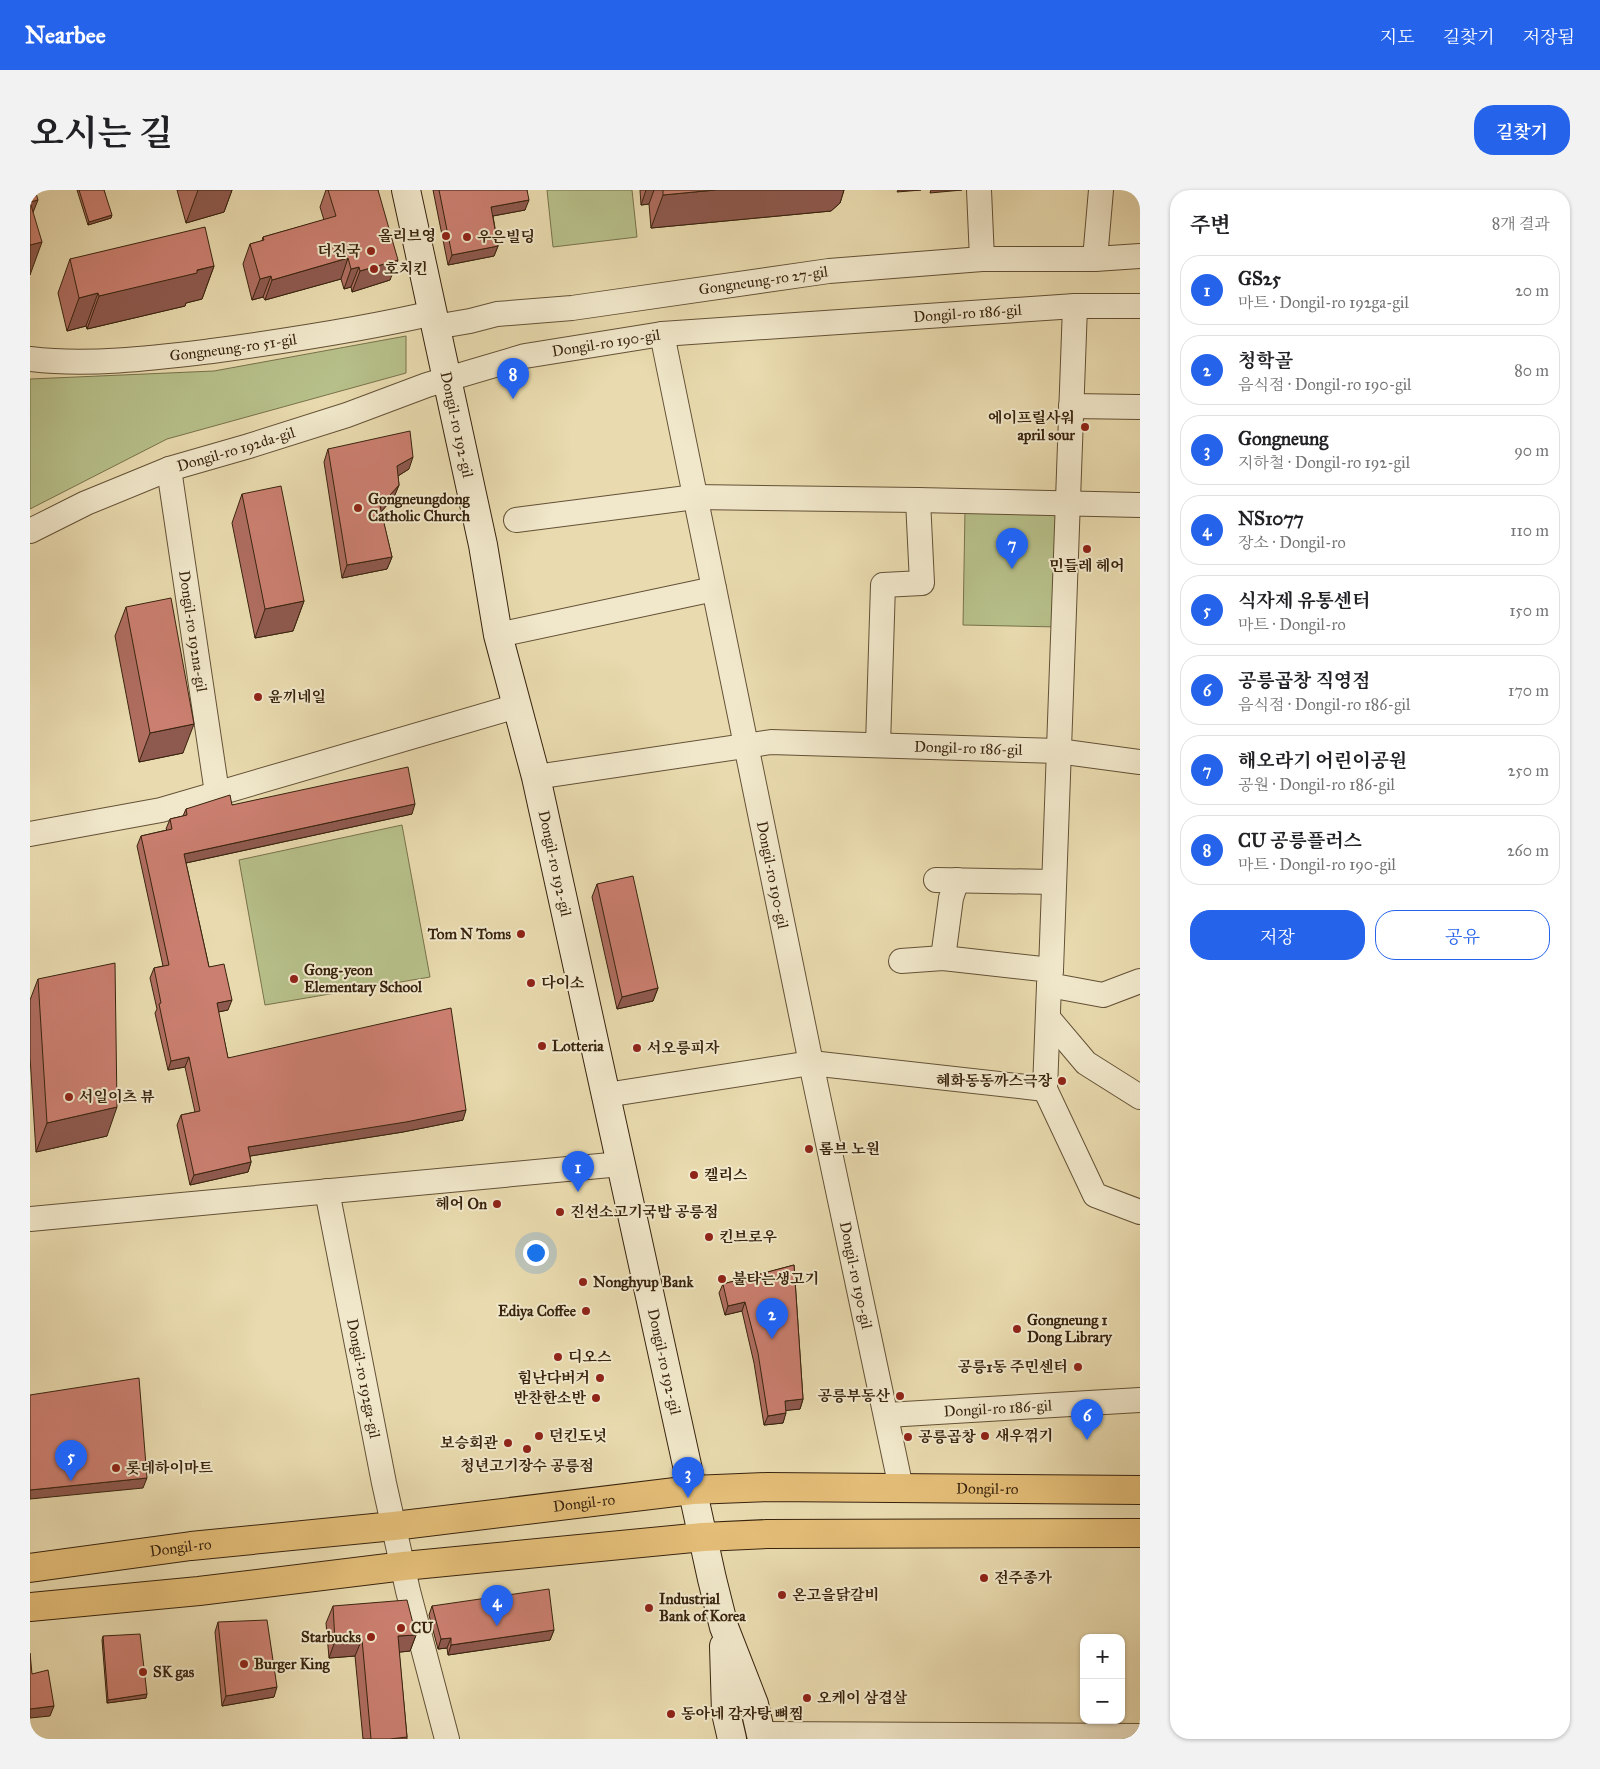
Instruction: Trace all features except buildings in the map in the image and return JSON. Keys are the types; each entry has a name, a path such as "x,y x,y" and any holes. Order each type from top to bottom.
{"main road":[{"name":"Dongil-ro 192-gil","path":"406,190 483,546 498,635 536,777 702,1537 724,1627"},
{"name":"Dongil-ro","path":"30,1568 191,1546 394,1526 692,1490 767,1486 1140,1490"},
{"path":"30,1607 199,1591 404,1566 702,1537 767,1534 1140,1533"},
{"path":"724,1627 741,1704 757,1737"},
{"path":"724,1627 754,1704 757,1737"},
{"path":"724,1627 726,1713 732,1739"}],"street":[{"path":"979,190 982,259"},
{"path":"1095,259 1101,190"},
{"name":"Gongneung-ro 27-gil","path":"434,320 470,321 497,314 572,308 829,271 982,259 1095,259 1140,256"},
{"path":"1075,306 1045,1089 1095,1195 1140,1212"},
{"name":"Dongil-ro 186-gil","path":"662,334 1075,306 1140,306"},
{"name":"Gongneung-ro 51-gil","path":"30,359 50,362 150,359 252,346 392,322 434,320"},
{"name":"Dongil-ro 190-gil","path":"447,379 525,356 662,334 811,1063 901,1488"},
{"name":"Dongil-ro 192da-gil","path":"30,531 86,503 169,469 347,415 447,379"},
{"path":"1071,406 1140,407"},
{"name":"Dongil-ro 192na-gil","path":"169,469 217,793"},
{"path":"516,520 695,497 1140,505"},
{"path":"878,745 883,585 922,583 918,500"},
{"path":"498,635 714,589"},
{"path":"30,834 161,810 517,706"},
{"name":"Dongil-ro 186-gil","path":"746,746 771,742 1058,751 1140,762"},
{"path":"536,777 746,746"},
{"path":"943,958 951,898 947,880 1053,882"},
{"path":"901,961 943,958 1050,978 1103,995 1140,981"},
{"path":"1048,1018 1086,1062 1140,1098"},
{"path":"606,1095 811,1063 1045,1089"},
{"path":"30,1219 621,1164"},
{"name":"Dongil-ro 192ga-gil","path":"327,1191 384,1483 404,1566 408,1591 447,1739"},
{"name":"Dongil-ro 186-gil","path":"887,1415 1140,1400"},
{"path":"757,1737 1130,1737"}],"green space":[{"path":"547,190 632,190 637,237 553,247"},
{"path":"406,336 406,373 167,439 30,509 30,379 214,371"},
{"path":"965,510 1060,512 1059,627 963,625"},
{"path":"402,825 430,977 265,1005 239,860"}],"place":[{"name":"올리브영","path":"446,236"},
{"name":"우은빌딩","path":"467,237"},
{"name":"더진국","path":"371,251"},
{"name":"호치킨","path":"374,269"},
{"name":"CU 공릉플러스","path":"513,399"},
{"name":"에이프릴사워 april sour","path":"1085,427"},
{"name":"Gongneungdong Catholic Church","path":"358,508"},
{"name":"민들레 헤어","path":"1087,549"},
{"name":"해오라기 어린이공원","path":"1012,569"},
{"name":"윤끼네일","path":"258,697"},
{"name":"Tom N Toms","path":"521,934"},
{"name":"Gong-yeon Elementary School","path":"294,979"},
{"name":"다이소","path":"531,983"},
{"name":"Lotteria","path":"542,1046"},
{"name":"서오릉피자","path":"637,1048"},
{"name":"혜화동동까스극장","path":"1062,1081"},
{"name":"서일이츠 뷰","path":"69,1097"},
{"name":"롬브 노원","path":"809,1149"},
{"name":"켈리스","path":"694,1175"},
{"name":"GS25","path":"578,1192"},
{"name":"헤어 On","path":"497,1204"},
{"name":"진선소고기국밥 공릉점","path":"560,1212"},
{"name":"킨브로우","path":"709,1237"},
{"name":"불타는생고기","path":"722,1279"},
{"name":"Nonghyup Bank","path":"583,1282"},
{"name":"Ediya Coffee","path":"586,1311"},
{"name":"Gongneung 1 Dong Library","path":"1017,1329"},
{"name":"청학골","path":"772,1339"},
{"name":"디오스","path":"558,1357"},
{"name":"공릉1동 주민센터","path":"1078,1367"},
{"name":"힘난다버거","path":"600,1378"},
{"name":"공릉부동산","path":"900,1396"},
{"name":"반찬한소반","path":"596,1398"},
{"name":"던킨도넛","path":"539,1436"},
{"name":"새우꺾기","path":"985,1436"},
{"name":"공릉곱창","path":"908,1437"},
{"name":"공릉곱창 직영점","path":"1087,1440"},
{"name":"보승회관","path":"508,1443"},
{"name":"청년고기장수 공릉점","path":"527,1449"},
{"name":"롯데하이마트","path":"116,1468"},
{"name":"식자제 유통센터","path":"71,1481"},
{"name":"Gongneung","path":"688,1498"},
{"name":"전주종가","path":"984,1578"},
{"name":"온고을닭갈비","path":"782,1595"},
{"name":"Industrial Bank of Korea","path":"649,1608"},
{"name":"NS1077","path":"497,1626"},
{"name":"CU","path":"401,1628"},
{"name":"Starbucks","path":"371,1637"},
{"name":"Burger King","path":"244,1664"},
{"name":"SK gas","path":"143,1672"},
{"name":"오케이 삼겹살","path":"807,1698"},
{"name":"동아네 감자탕 뼈찜","path":"671,1714"}]}
